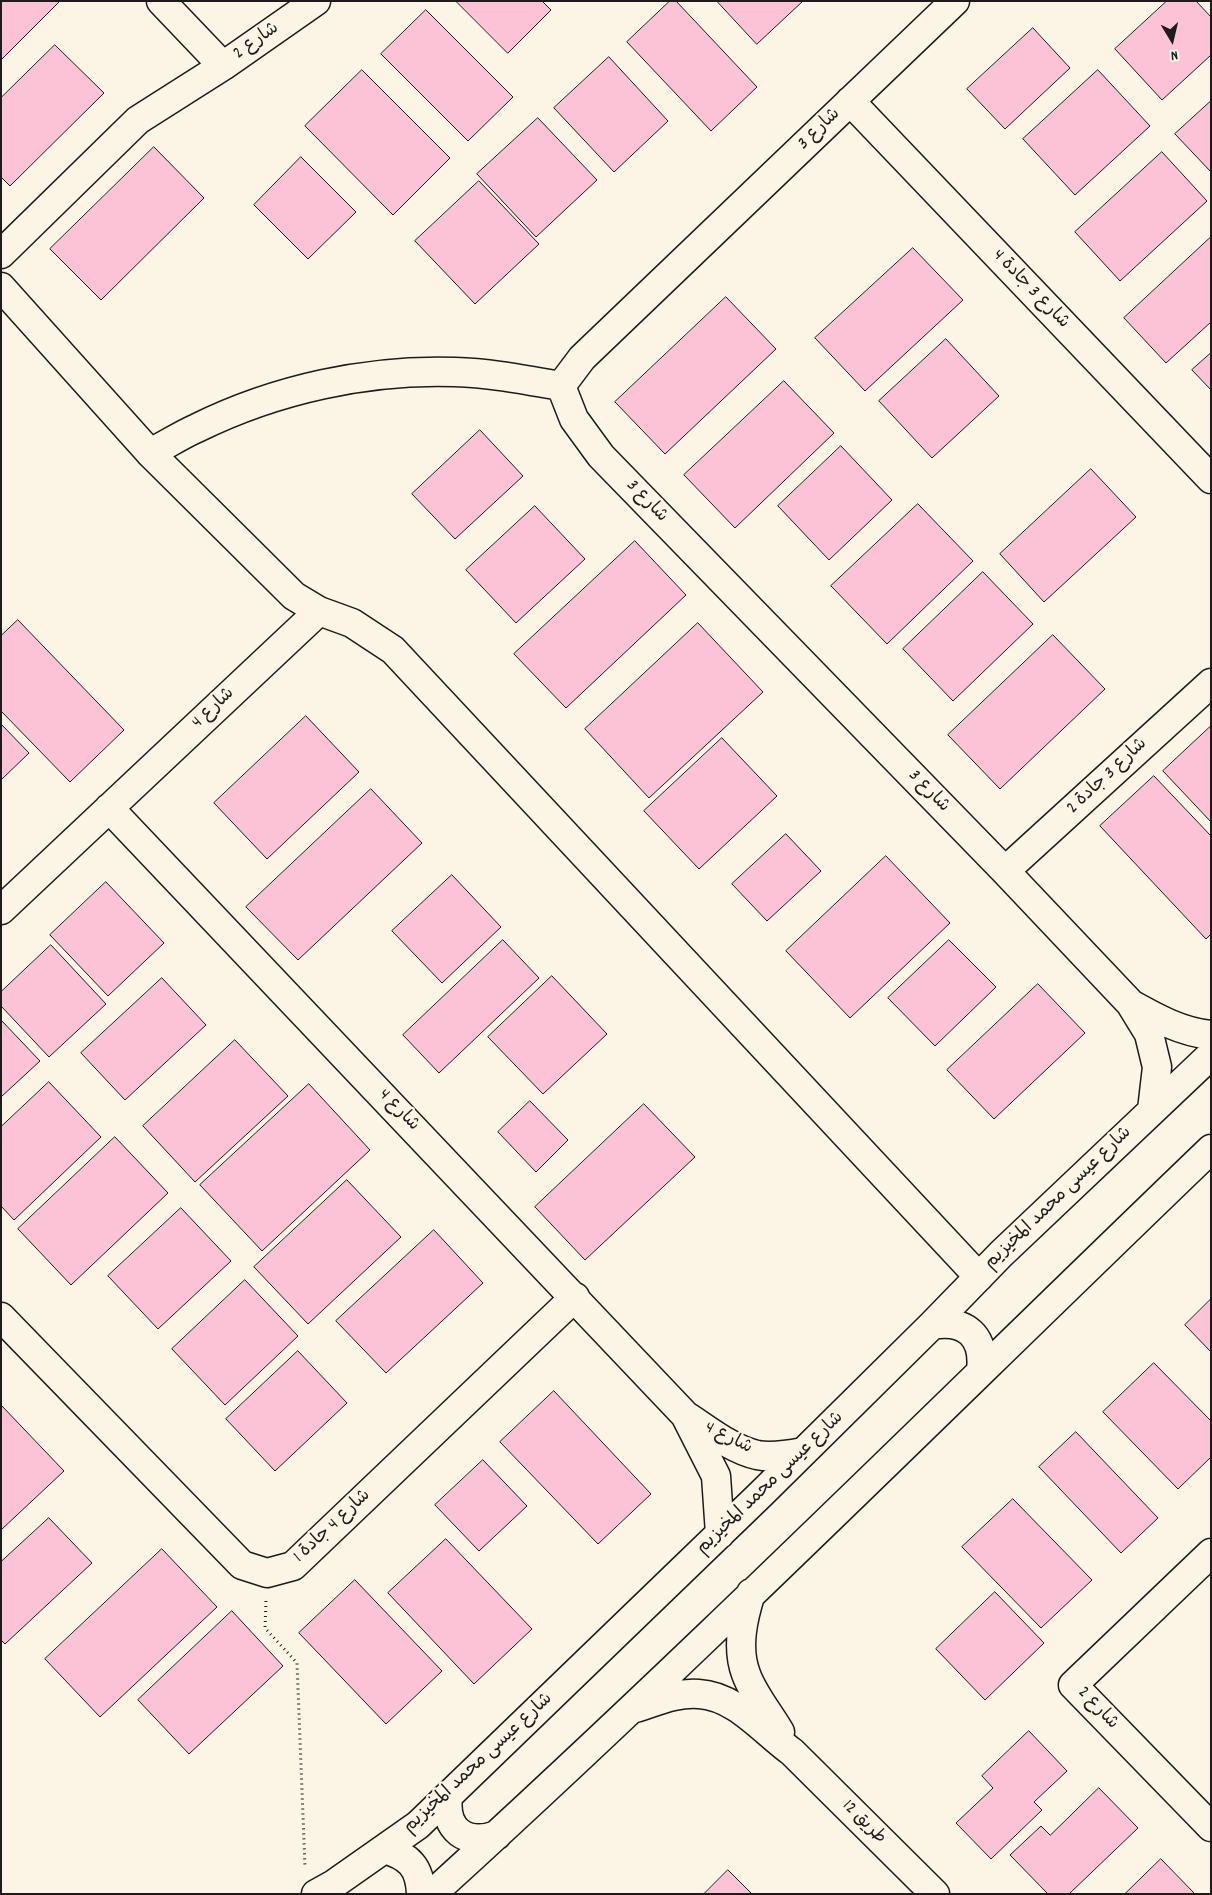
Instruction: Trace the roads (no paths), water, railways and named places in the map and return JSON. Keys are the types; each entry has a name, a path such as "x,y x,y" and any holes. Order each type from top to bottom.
{"street":[{"name":"شارع 2","path":"161,1 223,66 316,1"},
{"name":"شارع 3","path":"955,1 582,358 561,386 574,419 601,456 1005,871 1130,1003 1149,1034 1157,1067 1152,1110"},
{"path":"1,254 138,120 223,66"},
{"name":"شارع 3 جادة 4","path":"850,101 1211,479"},
{"path":"1,287 150,453 294,596 319,610 352,623 393,650 980,1276"},
{"path":"150,453 197,428 246,407 297,391 349,379 402,373 455,372 508,377 561,386"},
{"name":"شارع 4","path":"1,910 319,610"},
{"name":"شارع 3 جادة 2","path":"1005,871 1211,683"},
{"name":"شارع 4","path":"109,808 685,1415 730,1444 756,1454 778,1456 803,1452"},
{"name":"شارع 3","path":"1130,1003 1165,1022 1196,1034 1211,1035"},
{"name":"شارع عيسى محمد المخيزيم","path":"310,1884 334,1884 418,1825 720,1534 932,1326 980,1276 1211,1055"},
{"path":"432,1894 630,1710 1211,1149"},
{"name":"شارع 4 جادة 1","path":"1,1316 242,1565 267,1573 293,1566 575,1297"},
{"path":"932,1326 945,1323 959,1325 971,1332 979,1343 983,1357 982,1370"},
{"name":"شارع 4","path":"685,1415 716,1476 720,1534"},
{"name":"شارع 2","path":"1211,1553 1073,1685 1211,1827"},
{"name":"طريق 12","path":"751,1593 744,1616 741,1646 746,1674 792,1752"},
{"name":"طريق 12","path":"630,1710 671,1697 699,1694 724,1701 748,1715 773,1738 792,1752 935,1894"},
{"path":"448,1797 446,1810 451,1823 459,1833 471,1839 485,1839 497,1835"},
{"path":"384,1849 397,1853 408,1860 416,1870 420,1883 420,1894"}]}
